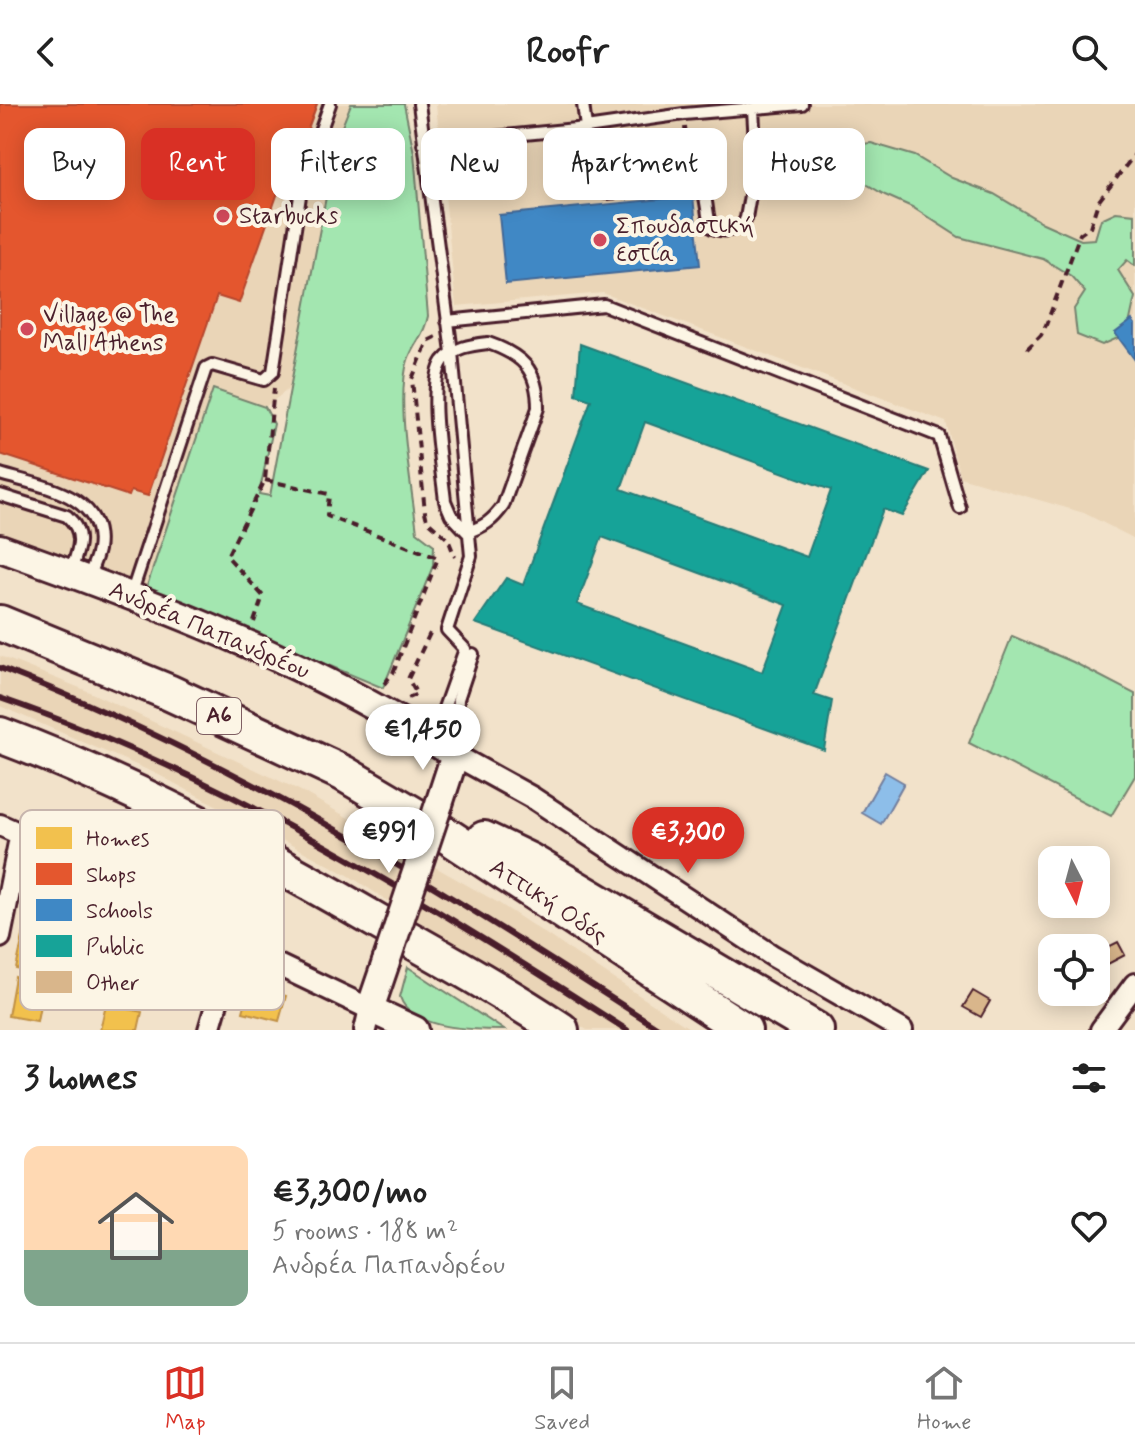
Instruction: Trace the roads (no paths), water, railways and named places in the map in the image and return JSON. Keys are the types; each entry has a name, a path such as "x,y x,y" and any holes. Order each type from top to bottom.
{"highway":[{"name":"Αττική Οδός","path":"0,623 168,692 435,814 744,1030"},
{"path":"0,735 75,763 169,810"},
{"path":"435,814 528,860 816,1030"},
{"path":"284,868 561,1030"}],"street":[{"name":"Ανδρέα Παπανδρέου","path":"0,548 131,595 247,643 370,702 455,755 533,798 773,956 902,1030"},
{"path":"368,1019 455,755"},
{"path":"0,825 20,833"},
{"path":"0,937 20,838"},
{"path":"284,972 368,1019 415,1030"},
{"path":"1101,1030 1134,989"},
{"path":"209,1030 215,1010"}],"lane":[{"path":"131,595 206,368 212,365 259,379 268,379 273,372 302,183 330,104"},
{"path":"419,104 421,128"},
{"path":"583,104 586,128 684,114 802,104"},
{"path":"706,200 712,228 735,230 743,225 756,161 753,109"},
{"path":"430,200 452,352 471,556 447,630 469,652"},
{"path":"447,325 604,305 939,436 960,508"},
{"path":"488,343 508,350 524,362 533,375 538,408 503,506 493,519 467,532 451,515 445,501 434,401 442,363 452,352 468,345 488,343"},
{"path":"0,474 73,497 84,506 94,520 98,551 79,576"},
{"path":"0,495 67,516 73,521 81,545 79,576"},
{"path":"432,740 469,652"},
{"path":"455,755 458,699 469,652"}],"water":[{"path":"885,772 904,783 881,824 862,813"}],"railway":[{"path":"0,668 87,704 257,786 421,879 661,1030"},
{"path":"0,698 165,764 258,810"},
{"path":"284,824 477,935 627,1030"}],"place":[{"name":"Starbucks","path":"223,216"},
{"name":"Σπουδαστική εστία","path":"600,240"},
{"name":"Village @ The Mall Athens","path":"27,329"}]}
